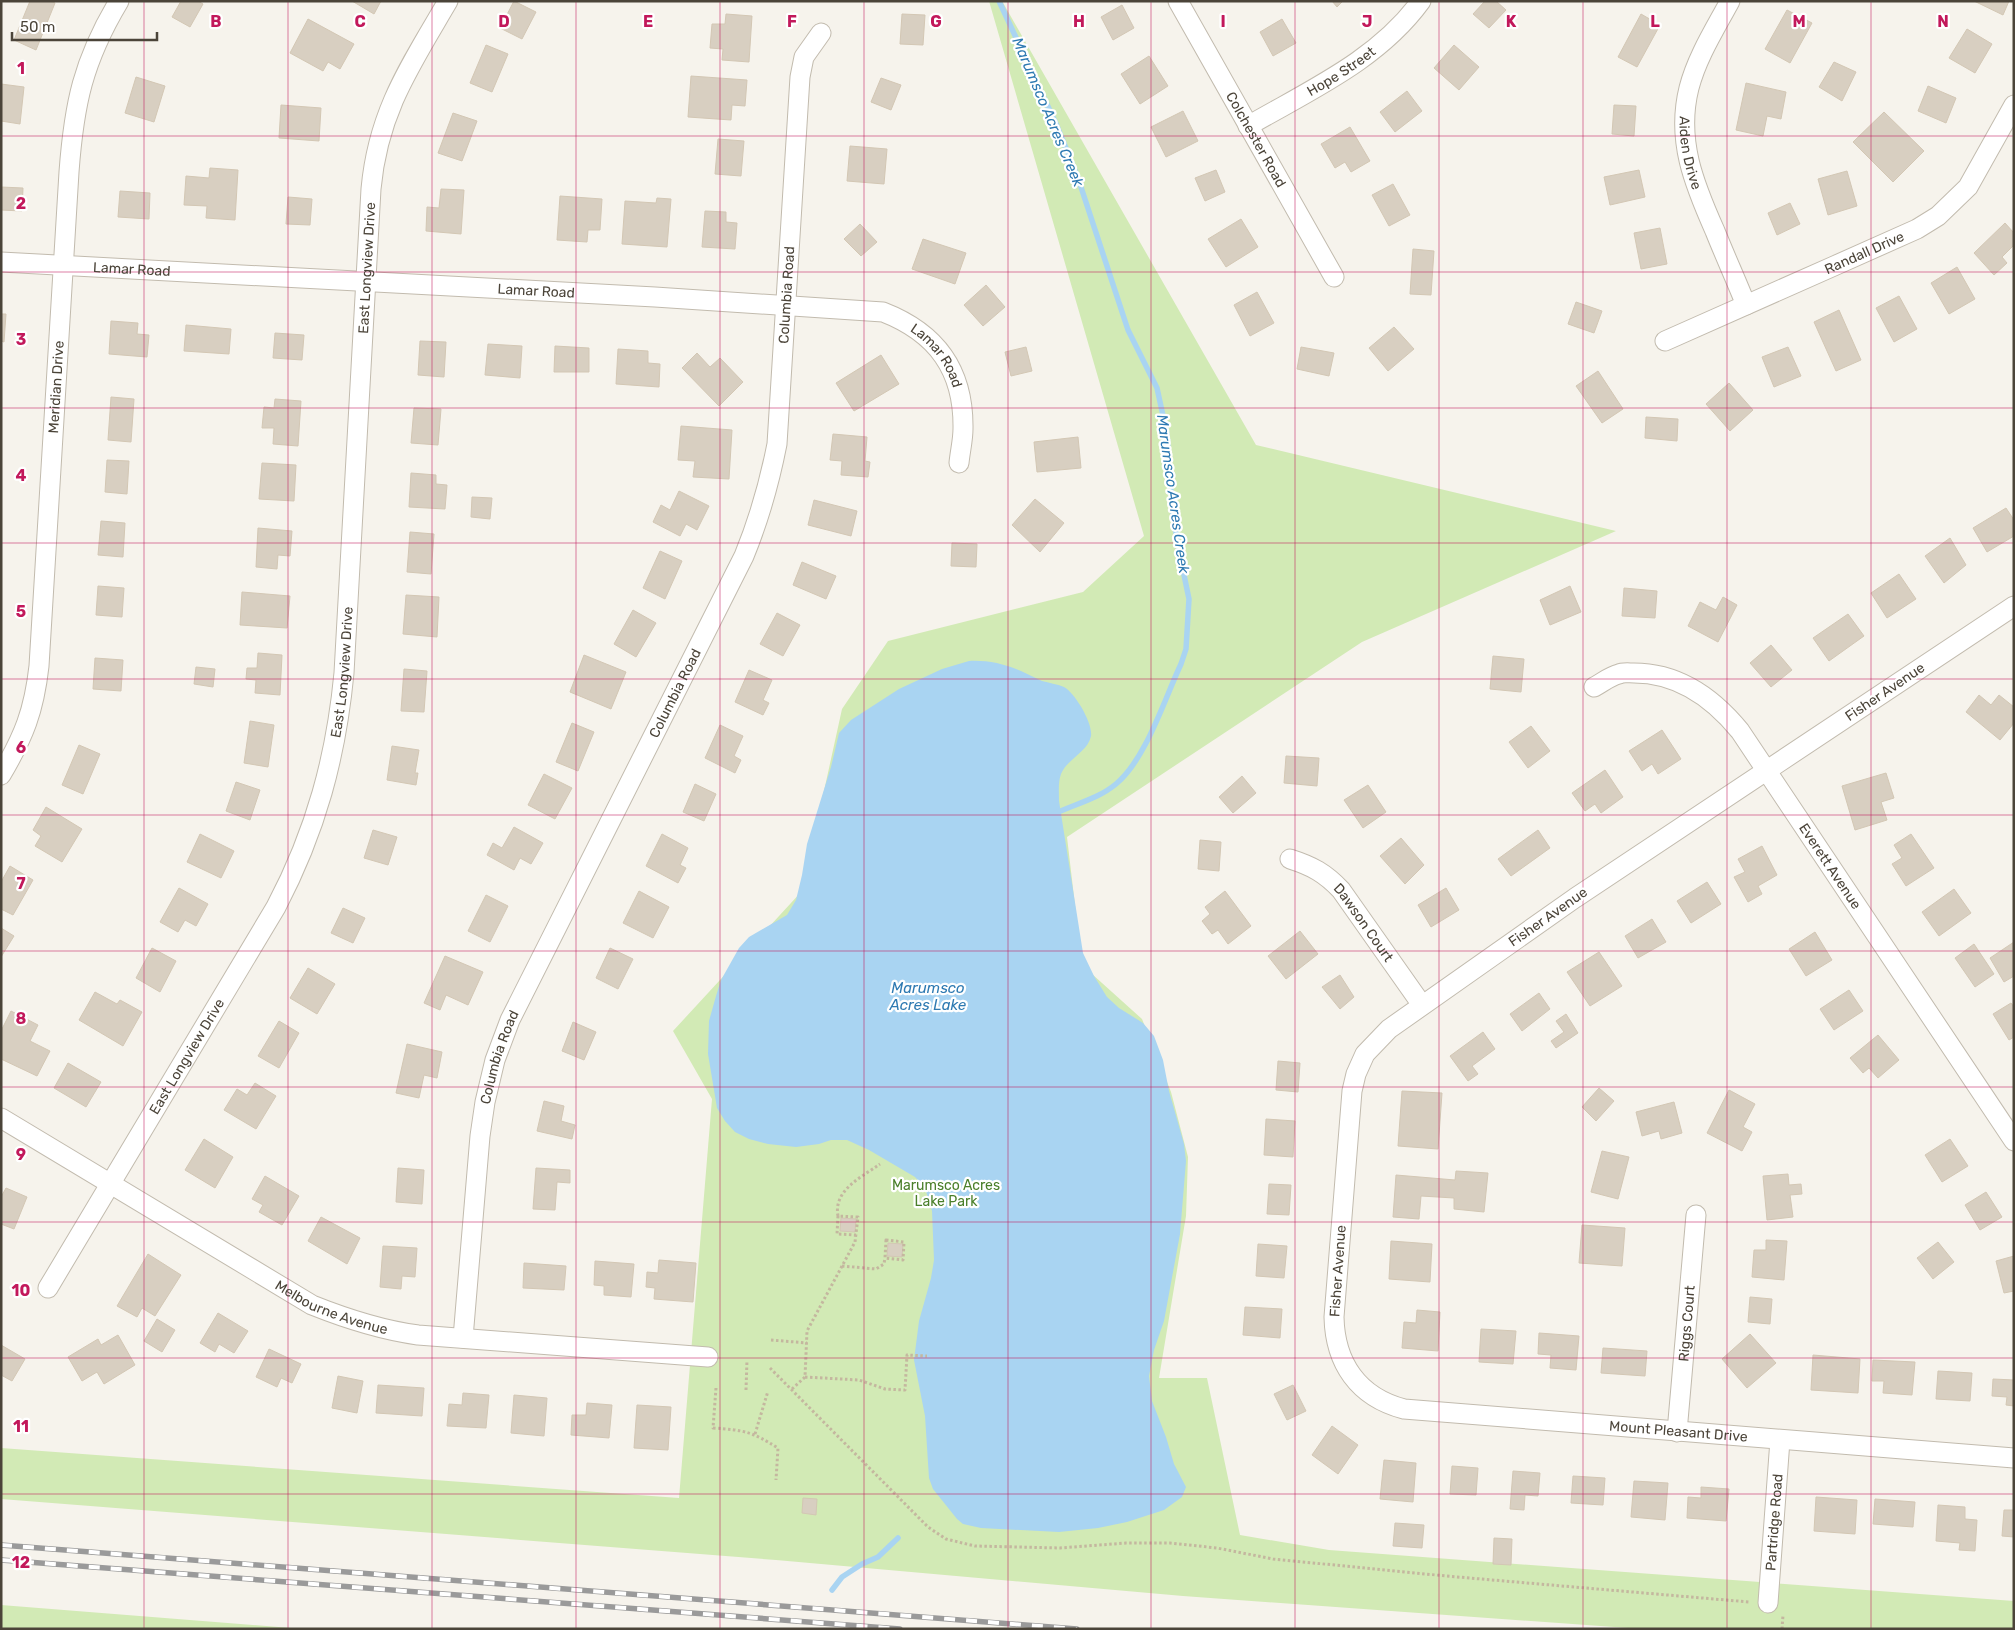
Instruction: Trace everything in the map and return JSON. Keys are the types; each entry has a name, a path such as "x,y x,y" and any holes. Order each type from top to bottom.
{"street":[{"name":"Meridian Drive","path":"1,775 28,724 36,691 74,113 88,60 105,24 119,1"},
{"name":"East Longview Drive","path":"48,1288 276,907 300,858 321,802 337,732 344,673 372,175 386,115 406,72 448,1"},
{"name":"Colchester Road","path":"1178,1 1334,278"},
{"name":"Hope Street","path":"1248,126 1343,72 1372,52 1397,29 1420,1"},
{"name":"Aiden Drive","path":"1730,1 1698,62 1685,109 1685,141 1694,184 1746,305"},
{"name":"Columbia Road","path":"463,1338 480,1136 485,1102 495,1060 510,1020 744,556 760,517 769,485 777,444 800,77 804,57 821,33"},
{"name":"Randall Drive","path":"1665,340 1917,228 1938,216 1968,187 2014,105"},
{"name":"Lamar Road","path":"1,262 883,312 903,320 922,332 938,347 950,365 956,379 961,401 963,429 959,463"},
{"name":"Fisher Avenue","path":"1352,1377 1340,1353 1334,1328 1334,1317 1352,1091 1360,1062 1371,1046 1389,1029 1422,1005 1576,898 2014,606"},
{"name":"Everett Avenue","path":"1594,687 1619,674 1635,673 1666,678 1689,686 1709,699 1728,716 1740,731 2014,1142"},
{"name":"Dawson Court","path":"1290,859 1312,866 1330,878 1341,890 1422,1005"},
{"name":"Melbourne Avenue","path":"1,1118 312,1305 357,1322 396,1332 708,1357"},
{"name":"Riggs Court","path":"1678,1432 1696,1215"},
{"name":"Mount Pleasant Drive","path":"1352,1377 1370,1393 1385,1402 1404,1409 2014,1458"},
{"name":"Partridge Road","path":"1768,1603 1780,1440"}],"path":[{"path":"856,1235 837,1234 838,1216 836,1206 844,1190 880,1164"},
{"path":"792,1390 805,1377 807,1331 855,1242 858,1218 838,1216"},
{"path":"842,1266 876,1269 884,1264 886,1240 904,1242 904,1260 885,1258"},
{"path":"771,1340 807,1343"},
{"path":"805,1377 859,1380 885,1389 905,1390 907,1354 926,1356"},
{"path":"746,1390 747,1360"},
{"path":"770,1368 928,1527 946,1539 966,1545 1052,1548 1126,1543 1170,1543 1217,1548 1273,1559 1302,1562 1768,1603"},
{"path":"716,1388 714,1428 736,1429 755,1434 778,1448 776,1480"},
{"path":"755,1434 768,1391"}],"green space":[{"name":"Marumsco Acres Lake Park","path":"989,1 1002,1 1256,445 1616,531 1362,642 1067,837 1082,965 1142,1019 1171,1092 1188,1157 1186,1216 1159,1378 1207,1378 1240,1535 1329,1550 2014,1601 2014,1629 1642,1629 1183,1596 776,1560 1,1499 1,1448 679,1498 712,1099 673,1031 802,891 842,709 888,641 1083,592 1144,536"},
{"path":"1,1605 303,1629 1,1629"}],"water":[{"name":"Marumsco Acres Lake","path":"969,661 1002,664 1042,681 1064,687 1073,695 1086,716 1091,730 1089,742 1064,769 1060,777 1059,788 1059,801 1083,953 1107,997 1119,1008 1143,1023 1154,1036 1163,1060 1169,1091 1184,1144 1186,1161 1180,1234 1164,1321 1154,1350 1149,1376 1152,1401 1174,1464 1186,1487 1182,1497 1164,1510 1127,1522 1098,1528 1059,1532 981,1528 963,1524 957,1519 933,1489 929,1478 925,1416 914,1360 919,1321 934,1260 932,1211 925,1188 915,1177 869,1150 847,1140 831,1140 819,1144 796,1147 768,1144 749,1139 735,1132 717,1108 708,1054 709,1021 716,996 721,980 739,948 749,937 787,915 796,900 807,844 831,767 839,733 851,720 899,689 942,669"}],"building":[{"path":"30,1 50,1 55,3 36,50 14,40"},
{"path":"181,1 198,1 203,4 190,27 172,17"},
{"path":"352,1 381,1 374,14"},
{"path":"514,1 536,12 522,39 500,28"},
{"path":"1332,1 1343,1 1337,7"},
{"path":"1485,1 1496,1 1506,10 1489,28 1473,14"},
{"path":"1974,1 2009,1 2003,15"},
{"path":"1122,5 1134,28 1113,40 1101,17"},
{"path":"1787,10 1812,23 1790,63 1765,49"},
{"path":"726,14 752,16 749,62 722,60 723,49 710,48 712,24 725,24"},
{"path":"902,14 925,15 923,45 900,44"},
{"path":"1641,14 1660,25 1637,67 1618,57"},
{"path":"308,19 354,44 340,69 328,62 323,71 290,53"},
{"path":"1282,19 1296,43 1273,56 1260,32"},
{"path":"1967,29 1992,44 1975,73 1949,58"},
{"path":"486,45 508,54 492,92 470,83"},
{"path":"1454,45 1479,67 1459,90 1434,68"},
{"path":"1149,56 1168,86 1140,104 1121,74"},
{"path":"1834,62 1856,72 1842,101 1819,87"},
{"path":"691,76 747,80 745,106 732,105 731,120 688,117"},
{"path":"136,77 165,86 154,122 125,113"},
{"path":"881,78 901,85 891,110 871,102"},
{"path":"1746,83 1786,92 1781,119 1767,116 1763,136 1736,130"},
{"path":"1,84 24,87 20,124 1,121"},
{"path":"1928,86 1956,98 1946,123 1918,111"},
{"path":"1407,91 1422,111 1395,132 1380,112"},
{"path":"281,105 321,108 319,141 279,138"},
{"path":"1614,105 1636,106 1634,136 1612,134"},
{"path":"1183,111 1198,141 1166,157 1151,127"},
{"path":"1884,112 1924,151 1893,182 1853,142"},
{"path":"453,113 477,121 462,161 438,153"},
{"path":"1350,127 1370,161 1351,172 1345,162 1335,168 1321,144"},
{"path":"718,139 744,141 741,176 715,174"},
{"path":"850,146 887,149 884,184 847,181"},
{"path":"210,168 238,170 235,220 206,218 207,206 184,205 186,176 209,178"},
{"path":"1216,170 1225,192 1205,201 1195,178"},
{"path":"1639,170 1645,197 1610,205 1604,177"},
{"path":"1847,171 1857,206 1828,215 1818,179"},
{"path":"1393,184 1410,215 1389,226 1372,195"},
{"path":"1,187 23,188 22,211 1,210"},
{"path":"441,189 464,190 461,234 426,231 427,207 439,208"},
{"path":"120,191 150,193 149,219 118,217"},
{"path":"560,196 602,199 600,230 588,230 587,242 557,240"},
{"path":"288,197 312,199 310,225 286,224"},
{"path":"657,198 671,199 667,247 622,244 625,201 656,203"},
{"path":"1790,203 1800,224 1777,235 1768,213"},
{"path":"705,211 726,212 726,222 737,223 735,249 702,247"},
{"path":"1241,219 1258,247 1226,267 1208,239"},
{"path":"2005,223 2014,233 2014,245 2002,257 2007,263 1994,275 1974,253"},
{"path":"860,224 877,242 861,256 844,239"},
{"path":"1660,228 1667,264 1641,269 1634,233"},
{"path":"923,239 966,253 955,284 912,269"},
{"path":"1413,249 1434,251 1431,295 1410,294"},
{"path":"1957,267 1975,299 1949,314 1931,283"},
{"path":"986,285 1005,307 983,326 964,305"},
{"path":"1257,292 1274,323 1250,336 1234,305"},
{"path":"1899,296 1917,329 1894,342 1876,308"},
{"path":"1576,302 1602,311 1594,333 1568,324"},
{"path":"1839,310 1861,360 1836,371 1814,322"},
{"path":"1,314 6,314 4,342 1,341"},
{"path":"111,321 138,323 137,334 149,335 147,357 109,354"},
{"path":"186,325 231,329 229,354 184,351"},
{"path":"1394,327 1414,349 1388,371 1369,348"},
{"path":"275,333 304,335 302,360 273,358"},
{"path":"420,341 446,342 444,377 418,375"},
{"path":"488,344 522,346 520,378 485,375"},
{"path":"555,346 589,348 589,372 554,372"},
{"path":"1026,347 1032,371 1011,376 1005,352"},
{"path":"1301,347 1334,353 1329,376 1297,369"},
{"path":"1788,347 1801,376 1774,387 1762,357"},
{"path":"618,349 648,351 648,363 660,364 659,387 616,384"},
{"path":"697,353 710,367 720,358 743,382 719,406 682,368"},
{"path":"881,355 899,384 854,411 836,383"},
{"path":"1598,371 1623,409 1602,423 1576,386"},
{"path":"1729,383 1753,410 1730,431 1706,404"},
{"path":"111,397 134,399 131,442 108,440"},
{"path":"275,399 301,401 298,446 273,444 274,428 262,428 264,407 274,408"},
{"path":"414,408 441,409 438,445 411,443"},
{"path":"1646,417 1678,419 1677,441 1645,438"},
{"path":"681,426 732,430 729,479 693,477 695,461 678,460"},
{"path":"833,434 867,437 865,461 870,462 868,477 841,475 842,461 830,460"},
{"path":"1078,437 1081,468 1037,472 1034,442"},
{"path":"107,460 129,461 127,494 105,492"},
{"path":"262,463 296,465 294,501 259,499"},
{"path":"411,473 436,475 436,484 447,485 445,509 409,507"},
{"path":"679,491 709,506 697,530 686,524 680,536 653,522 661,505 670,510"},
{"path":"472,497 492,498 490,519 471,517"},
{"path":"1035,499 1064,523 1040,552 1012,525"},
{"path":"814,500 857,511 851,536 808,525"},
{"path":"2006,508 2014,520 2014,536 1987,552 1973,528"},
{"path":"101,521 125,523 123,557 98,555"},
{"path":"258,528 292,531 290,556 278,555 277,569 256,567"},
{"path":"410,532 434,534 431,574 407,572"},
{"path":"1950,538 1966,565 1944,583 1925,556"},
{"path":"952,543 977,544 976,567 951,566"},
{"path":"660,551 682,561 665,599 643,588"},
{"path":"802,562 836,576 826,599 793,585"},
{"path":"1899,574 1916,599 1887,618 1871,593"},
{"path":"98,586 124,588 122,617 96,615"},
{"path":"1570,586 1581,612 1550,625 1540,600"},
{"path":"1624,588 1657,591 1655,618 1622,616"},
{"path":"242,592 290,596 287,628 240,625"},
{"path":"406,595 439,597 437,637 403,634"},
{"path":"1723,597 1737,605 1718,642 1688,626 1700,602 1716,610"},
{"path":"633,610 656,623 636,657 614,644"},
{"path":"777,613 800,625 783,656 760,644"},
{"path":"1848,614 1864,636 1829,661 1813,638"},
{"path":"1771,645 1792,670 1771,687 1750,663"},
{"path":"258,653 282,655 280,695 255,693 256,680 246,679 247,668 257,668"},
{"path":"584,655 626,672 611,709 570,692"},
{"path":"1493,656 1524,659 1521,692 1490,689"},
{"path":"95,658 123,660 121,691 93,689"},
{"path":"196,667 215,669 213,687 194,684"},
{"path":"404,669 427,671 424,712 401,711"},
{"path":"749,670 772,680 763,700 769,703 763,715 735,702"},
{"path":"1979,695 1991,705 1999,695 2014,707 2014,723 2000,740 1966,712"},
{"path":"250,721 274,725 268,767 244,763"},
{"path":"572,723 594,732 578,771 556,762"},
{"path":"720,725 743,736 734,756 741,760 735,773 705,758"},
{"path":"1531,726 1550,751 1528,768 1509,742"},
{"path":"1662,730 1681,759 1658,774 1652,764 1642,771 1629,751"},
{"path":"79,745 100,754 83,794 62,785"},
{"path":"392,746 419,750 415,773 418,773 416,785 387,780"},
{"path":"1286,756 1319,758 1317,786 1284,783"},
{"path":"1605,770 1623,797 1601,813 1595,804 1585,811 1572,793"},
{"path":"1886,773 1894,798 1881,802 1887,820 1855,830 1842,786"},
{"path":"544,774 572,788 555,819 528,805"},
{"path":"1242,776 1256,793 1233,813 1219,797"},
{"path":"236,782 260,790 250,820 226,811"},
{"path":"695,784 716,794 704,821 683,812"},
{"path":"1368,785 1386,812 1363,828 1344,800"},
{"path":"46,807 82,829 62,862 35,846 41,836 33,830"},
{"path":"514,827 543,843 531,864 520,858 514,870 487,855 493,843 502,848"},
{"path":"373,830 397,837 388,865 364,858"},
{"path":"1538,830 1550,848 1511,876 1498,859"},
{"path":"200,834 234,851 221,878 187,862"},
{"path":"662,834 688,848 680,865 686,868 678,883 646,866"},
{"path":"1911,834 1934,868 1906,886 1892,864 1902,858 1894,845"},
{"path":"1401,838 1424,865 1405,884 1380,856"},
{"path":"1200,840 1221,842 1219,871 1198,869"},
{"path":"1762,846 1777,875 1758,886 1762,894 1748,902 1734,877 1745,872 1738,859"},
{"path":"10,866 33,880 13,915 1,909 1,882"},
{"path":"1707,882 1721,904 1691,923 1677,901"},
{"path":"179,888 208,904 196,926 185,920 178,932 160,922"},
{"path":"1446,888 1459,910 1431,927 1418,905"},
{"path":"1954,889 1971,913 1939,936 1922,912"},
{"path":"639,891 669,907 653,938 623,923"},
{"path":"1225,891 1251,926 1228,944 1218,930 1212,934 1202,921 1210,914 1205,907"},
{"path":"486,895 508,906 490,942 468,931"},
{"path":"343,908 365,918 353,943 331,933"},
{"path":"1652,919 1666,942 1638,958 1625,936"},
{"path":"1,928 14,936 1,957"},
{"path":"1300,931 1318,954 1286,979 1268,956"},
{"path":"1815,932 1832,960 1806,976 1789,949"},
{"path":"2014,942 2014,976 2004,982 1990,958"},
{"path":"1974,944 1994,974 1975,987 1955,958"},
{"path":"152,948 176,961 160,992 136,978"},
{"path":"610,948 633,959 618,989 596,978"},
{"path":"1599,952 1622,986 1590,1006 1567,972"},
{"path":"445,956 483,972 468,1005 446,995 440,1010 424,1003"},
{"path":"308,968 335,984 317,1014 290,998"},
{"path":"1340,975 1354,997 1340,1009 1322,987"},
{"path":"1849,990 1863,1011 1834,1030 1820,1009"},
{"path":"95,992 117,1004 120,1000 142,1012 123,1046 79,1020"},
{"path":"1539,993 1550,1009 1522,1031 1510,1014"},
{"path":"2011,1003 2014,1007 2014,1037 2009,1040 1993,1014"},
{"path":"11,1011 38,1025 30,1041 50,1051 37,1076 1,1059 1,1031"},
{"path":"1566,1014 1578,1033 1556,1048 1551,1041 1564,1032 1556,1021"},
{"path":"279,1021 299,1033 279,1068 258,1056"},
{"path":"573,1022 596,1032 584,1060 562,1051"},
{"path":"1483,1032 1495,1049 1472,1066 1478,1074 1468,1081 1450,1056"},
{"path":"1878,1035 1899,1060 1878,1078 1869,1068 1863,1073 1850,1058"},
{"path":"407,1044 442,1052 437,1078 424,1075 419,1098 396,1093"},
{"path":"1278,1061 1300,1063 1298,1092 1276,1090"},
{"path":"68,1063 101,1082 86,1107 54,1088"},
{"path":"255,1083 276,1096 256,1129 224,1110 237,1089 247,1095"},
{"path":"1599,1088 1614,1101 1596,1121 1582,1107"},
{"path":"1729,1090 1755,1104 1743,1127 1752,1132 1742,1151 1707,1133"},
{"path":"1402,1091 1442,1093 1438,1149 1398,1146"},
{"path":"544,1101 564,1106 561,1121 575,1125 572,1139 537,1131"},
{"path":"1674,1102 1682,1133 1661,1139 1659,1131 1642,1136 1636,1112"},
{"path":"1266,1119 1295,1121 1293,1157 1264,1155"},
{"path":"204,1139 233,1157 215,1188 185,1170"},
{"path":"1950,1139 1968,1166 1942,1182 1925,1155"},
{"path":"1602,1151 1629,1157 1618,1199 1591,1192"},
{"path":"398,1168 424,1170 422,1204 396,1202"},
{"path":"536,1168 570,1170 570,1183 557,1182 555,1210 533,1209"},
{"path":"1456,1171 1488,1173 1484,1212 1454,1209 1454,1198 1421,1196 1419,1219 1393,1217 1396,1175 1455,1180"},
{"path":"1788,1174 1789,1185 1801,1184 1802,1194 1790,1195 1793,1217 1767,1220 1763,1176"},
{"path":"265,1176 299,1196 282,1225 259,1212 263,1205 252,1199"},
{"path":"1269,1184 1291,1185 1289,1215 1267,1214"},
{"path":"6,1188 27,1197 14,1229 1,1224 1,1197"},
{"path":"1986,1192 2002,1217 1980,1230 1965,1205"},
{"path":"321,1217 360,1238 347,1264 308,1241"},
{"path":"841,1218 856,1219 855,1232 840,1231"},
{"path":"1582,1225 1625,1228 1622,1266 1579,1263"},
{"path":"1766,1240 1787,1241 1784,1280 1752,1277 1754,1250 1766,1250"},
{"path":"1391,1241 1432,1244 1430,1282 1389,1279"},
{"path":"1938,1242 1954,1262 1933,1279 1917,1258"},
{"path":"888,1243 903,1244 902,1257 887,1256"},
{"path":"1258,1244 1287,1246 1284,1278 1256,1276"},
{"path":"383,1246 417,1248 415,1277 402,1276 401,1289 380,1287"},
{"path":"148,1254 181,1275 155,1316 142,1308 137,1317 117,1306"},
{"path":"2014,1256 2014,1291 2004,1293 1996,1261"},
{"path":"659,1260 696,1263 693,1302 654,1299 655,1288 646,1287 647,1272 658,1273"},
{"path":"595,1261 634,1264 631,1297 604,1295 604,1286 594,1285"},
{"path":"524,1263 566,1266 564,1290 523,1288"},
{"path":"1750,1297 1772,1299 1770,1324 1748,1322"},
{"path":"1245,1307 1282,1309 1280,1338 1243,1335"},
{"path":"1417,1310 1440,1312 1438,1351 1402,1348 1404,1322 1416,1323"},
{"path":"218,1313 248,1331 234,1353 219,1344 215,1352 200,1343"},
{"path":"157,1319 175,1330 162,1352 144,1341"},
{"path":"1481,1329 1516,1331 1513,1364 1479,1362"},
{"path":"1539,1333 1579,1336 1576,1370 1550,1368 1551,1355 1538,1354"},
{"path":"1750,1334 1776,1363 1747,1388 1722,1359"},
{"path":"118,1335 135,1365 104,1384 97,1372 82,1381 68,1357 98,1339 101,1345"},
{"path":"1,1345 25,1359 12,1381 1,1375"},
{"path":"1603,1348 1647,1351 1645,1376 1601,1373"},
{"path":"269,1349 301,1364 292,1383 281,1378 277,1387 256,1377"},
{"path":"1813,1355 1860,1359 1858,1393 1811,1390"},
{"path":"1873,1360 1915,1362 1912,1395 1883,1393 1884,1381 1872,1381"},
{"path":"1938,1371 1972,1373 1970,1401 1936,1399"},
{"path":"338,1376 363,1381 357,1413 332,1408"},
{"path":"1993,1379 2014,1380 2014,1406 2006,1405 2007,1397 1992,1396"},
{"path":"378,1385 424,1388 422,1416 376,1413"},
{"path":"1293,1385 1306,1411 1287,1420 1274,1394"},
{"path":"463,1393 489,1395 486,1428 447,1426 449,1404 462,1405"},
{"path":"514,1395 547,1398 544,1436 511,1433"},
{"path":"587,1403 612,1405 609,1438 571,1435 572,1415 586,1415"},
{"path":"637,1405 671,1407 668,1450 634,1448"},
{"path":"1332,1426 1358,1445 1338,1474 1312,1455"},
{"path":"1384,1460 1416,1463 1413,1502 1380,1499"},
{"path":"1452,1466 1478,1468 1476,1495 1450,1494"},
{"path":"1513,1471 1540,1473 1538,1496 1525,1495 1524,1510 1510,1509"},
{"path":"1573,1476 1605,1478 1603,1505 1571,1503"},
{"path":"1634,1481 1668,1483 1665,1520 1631,1517"},
{"path":"1701,1487 1729,1489 1726,1521 1687,1518 1688,1497 1701,1498"},
{"path":"1816,1497 1857,1500 1855,1534 1814,1531"},
{"path":"803,1498 817,1499 816,1515 802,1513"},
{"path":"1875,1499 1915,1502 1913,1527 1873,1524"},
{"path":"1938,1505 1965,1507 1965,1519 1977,1520 1975,1551 1959,1550 1960,1543 1936,1541"},
{"path":"2004,1510 2014,1510 2014,1537 2002,1536"},
{"path":"1395,1523 1424,1525 1422,1548 1393,1546"},
{"path":"1494,1538 1512,1539 1511,1565 1493,1564"}],"waterway":[{"name":"Marumsco Acres Creek","path":"999,1 1057,126 1078,178 1128,330 1157,388 1167,434 1172,507 1189,599 1186,649 1153,728 1136,760 1127,773 1109,789 1054,814"},
{"name":"Marumsco Acres Creek","path":"832,1590 842,1577 862,1564 878,1557 898,1538"}],"railway":[{"path":"1,1545 1077,1629"},
{"path":"1,1560 900,1629"}]}
